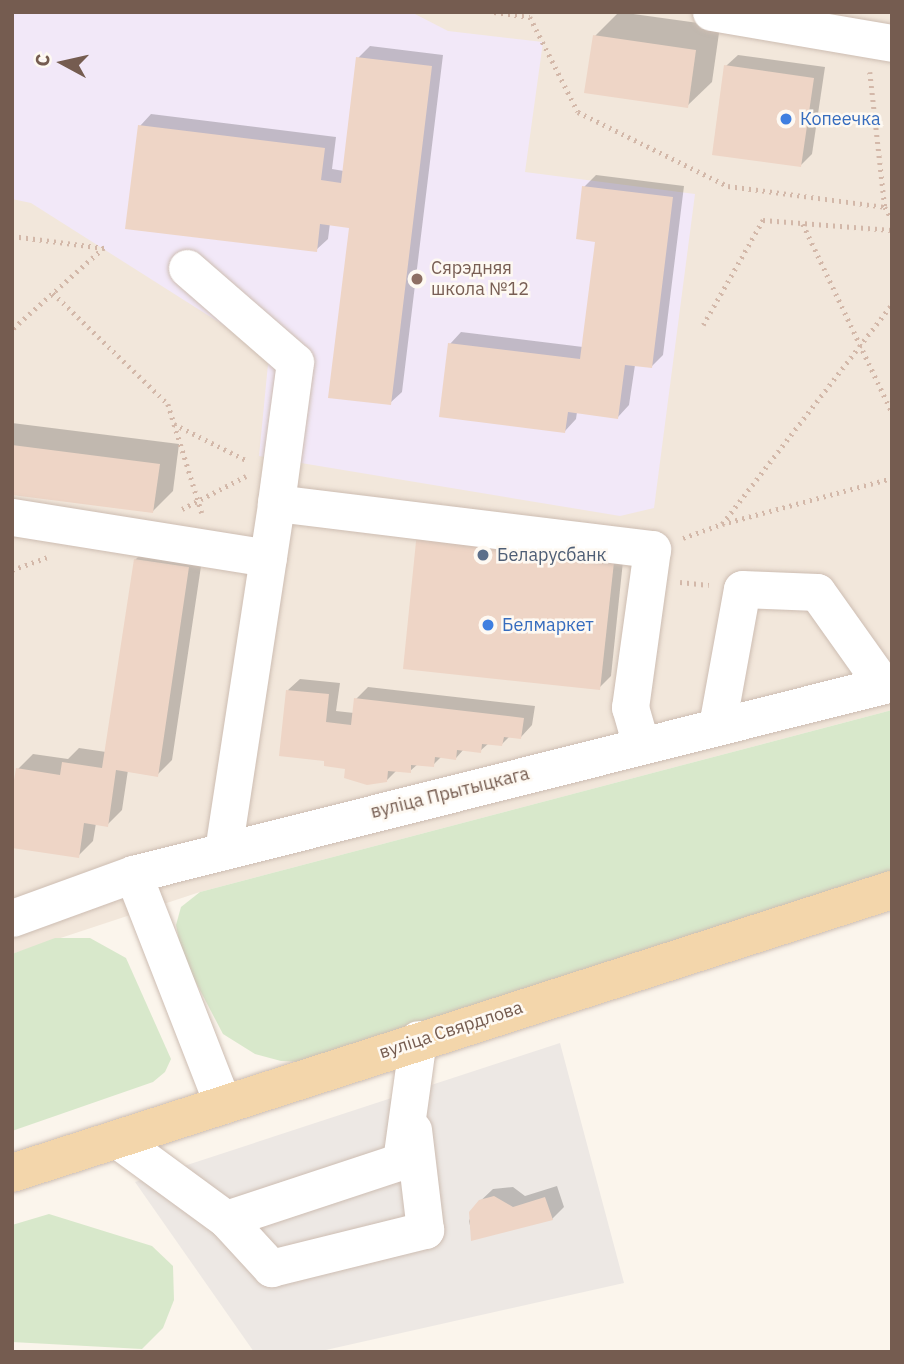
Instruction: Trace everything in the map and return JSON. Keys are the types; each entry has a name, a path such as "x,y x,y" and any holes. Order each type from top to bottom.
{"main road":[{"name":"вуліца Свярдлова","path":"12,1172 118,1140 418,1039 892,890"}],"street":[{"path":"710,12 879,41"},
{"path":"187,268 295,362 272,481 268,558 223,850"},
{"path":"272,481 650,564 630,707 641,745"},
{"path":"12,517 268,558"},
{"path":"717,726 742,589 817,592 888,684"},
{"name":"вуліца Прытыцкага","path":"12,918 133,874 888,684"},
{"path":"133,874 223,1105"},
{"path":"226,1219 401,1161 418,1039"},
{"path":"118,1140 226,1219 271,1268 425,1230 410,1103"}],"path":[{"path":"494,12 530,17 578,112 728,186 885,207"},
{"path":"879,41 885,207 892,219"},
{"path":"703,325 763,220 892,230"},
{"path":"803,223 892,412"},
{"path":"12,236 104,248 12,330"},
{"path":"53,293 168,404 205,524"},
{"path":"722,524 892,304"},
{"path":"174,424 272,481"},
{"path":"650,564 722,524 892,478"},
{"path":"177,512 198,501 272,481"},
{"path":"650,564 742,589"}],"shaded area":[{"path":"12,12 892,12 892,710 200,892 12,954"},
{"name":"Сярэдняя школа №12","path":"12,12 411,12 448,31 543,42 525,172 695,194 654,508 620,516 259,456 269,354 31,203 12,199"},
{"path":"560,1043 624,1283 317,1352 254,1352 135,1182"}],"green space":[{"path":"892,710 892,873 307,1062 281,1061 255,1054 223,1034 182,956 176,925 181,907 200,892"},
{"path":"55,938 90,938 126,958 171,1059 165,1072 153,1082 12,1131 12,954"},
{"path":"49,1214 152,1246 173,1266 174,1300 163,1328 142,1349 12,1342 12,1225"}],"building":[{"path":"593,35 696,50 688,108 584,93"},
{"path":"356,57 432,66 391,405 328,398 349,228 320,224 317,252 125,229 138,125 325,148 321,180 341,183"},
{"path":"724,65 814,78 801,167 712,155"},
{"path":"582,186 673,197 652,368 625,365 618,419 568,412 565,433 439,417 448,343 580,359 595,242 576,239"},
{"path":"12,445 160,464 153,513 12,495"},
{"path":"417,532 615,553 600,690 403,669"},
{"path":"134,559 189,567 158,777 116,770 108,827 84,823 79,858 12,848 12,793 16,768 60,775 62,762 102,768"},
{"path":"286,690 329,694 326,722 351,725 354,698 524,718 521,739 504,737 502,746 482,744 481,753 457,750 456,760 435,757 434,767 411,765 411,773 388,771 387,782 367,785 344,778 345,769 324,766 324,761 279,756"},
{"path":"494,1196 513,1207 545,1197 553,1220 471,1241 469,1212 479,1200"}],"place":[{"name":"Копеечка","path":"786,119"},
{"name":"Сярэдняя школа №12","path":"417,279"},
{"name":"Беларусбанк","path":"483,555"},
{"name":"Белмаркет","path":"488,625"}]}
